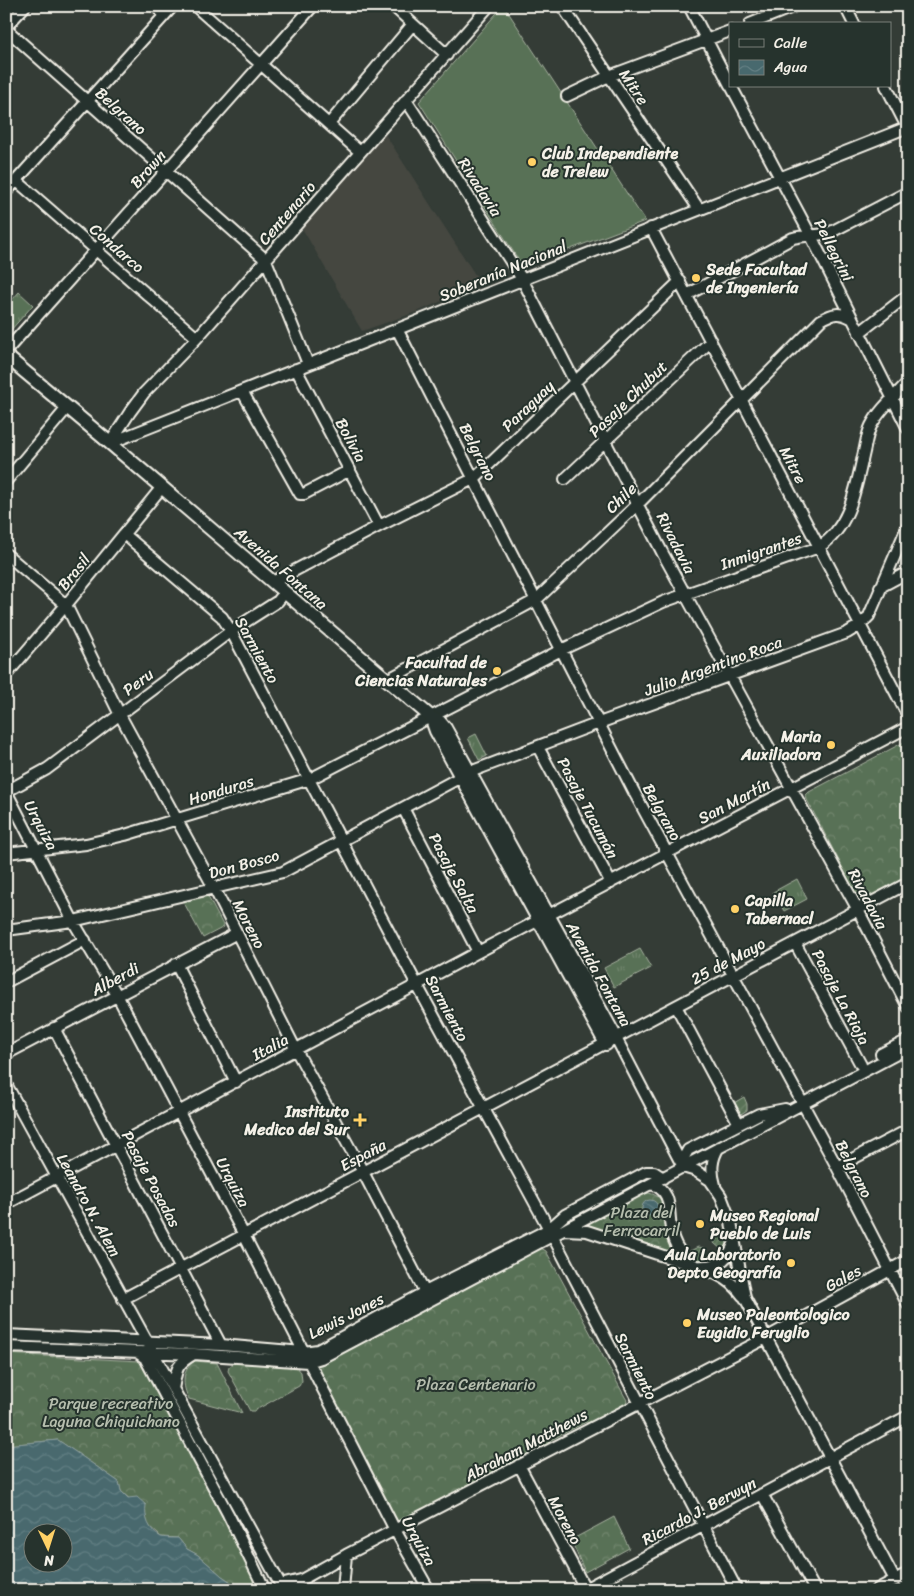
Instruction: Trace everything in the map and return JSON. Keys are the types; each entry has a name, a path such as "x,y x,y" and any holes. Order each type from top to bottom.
{"main road":[{"name":"Avenida Fontana","path":"6,356 431,718 440,722 445,728 466,775 543,919 611,1041"}],"street":[{"path":"6,28 25,6"},
{"path":"155,6 165,15"},
{"path":"10,186 173,6"},
{"path":"195,6 360,152"},
{"name":"Brown","path":"6,351 313,6"},
{"path":"393,6 446,55"},
{"name":"Centenario","path":"110,443 137,402 197,338 489,6"},
{"name":"Mitre","path":"562,6 699,209"},
{"name":"Pellegrini","path":"689,6 729,82"},
{"path":"755,22 795,6"},
{"path":"845,6 853,22"},
{"path":"329,124 413,24"},
{"name":"Belgrano","path":"6,28 266,260 308,364"},
{"path":"567,96 609,76 729,31"},
{"name":"Pellegrini","path":"732,88 811,236 892,400 908,428"},
{"path":"887,88 908,128"},
{"name":"Rivadavia","path":"406,100 522,279 605,442 729,676 858,910 908,1007"},
{"name":"Soberanía Nacional","path":"110,443 908,128"},
{"name":"Condarco","path":"10,186 96,250 197,338"},
{"path":"687,295 793,238 819,236 829,233 908,192"},
{"name":"Mitre","path":"651,228 908,716"},
{"name":"Paraguay","path":"273,582 475,478 680,281"},
{"path":"859,333 908,295"},
{"name":"Chile","path":"387,680 536,600 639,503 820,320 838,313 851,318"},
{"name":"Belgrano","path":"397,329 475,478 634,792 668,853 798,1103 837,1167 908,1305"},
{"name":"Pasaje Chubut","path":"565,479 711,341"},
{"name":"Bolivia","path":"296,369 379,526"},
{"name":"Inmigrantes","path":"431,718 561,650 685,593 819,547 828,542 845,518 855,492 872,425 908,382"},
{"path":"242,391 300,494 304,494 350,470"},
{"path":"6,481 67,408"},
{"name":"Brasil","path":"6,675 162,488"},
{"name":"Julio Argentino Roca","path":"466,775 599,723 847,633 860,625 873,609 880,587 908,525"},
{"name":"Sarmiento","path":"124,534 222,616 231,631 737,1590"},
{"name":"Moreno","path":"6,554 66,605 120,715 214,888 296,1050 363,1172 427,1296"},
{"path":"880,587 908,572"},
{"name":"Peru","path":"6,791 47,769 231,631 278,601 285,592"},
{"name":"Honduras","path":"6,852 86,844 124,835 310,779 431,718"},
{"name":"San Martín","path":"543,919 908,727"},
{"name":"Pasaje Tucumán","path":"538,746 611,883"},
{"name":"Don Bosco","path":"6,930 74,921 283,872 466,775"},
{"name":"Urquiza","path":"6,791 74,921 117,996 179,1112 395,1530 429,1590"},
{"name":"Pasaje Salta","path":"403,808 478,952"},
{"name":"25 de Mayo","path":"611,1041 908,883"},
{"name":"Italia","path":"6,1204 543,919"},
{"name":"Alberdi","path":"6,1054 237,933"},
{"path":"6,982 85,940"},
{"name":"Pasaje La Rioja","path":"795,943 860,1065"},
{"path":"176,964 236,1082"},
{"path":"676,1006 736,1125"},
{"name":"Pasaje Posadas","path":"54,1028 221,1345"},
{"path":"798,1103 860,1065 908,1040"},
{"name":"España","path":"123,1299 611,1041"},
{"name":"Avenida Fontana","path":"611,1041 683,1167"},
{"path":"715,1186 703,1175 683,1167 684,1157 688,1150 764,1112 798,1103 908,1048"},
{"name":"Leandro N. Alem","path":"6,1084 173,1390 286,1586"},
{"name":"Lewis Jones","path":"6,1347 322,1358 427,1296 663,1178 798,1103"},
{"path":"736,1125 712,1164 715,1186 728,1213 746,1298 828,1457 897,1580 908,1590"},
{"path":"837,1167 908,1130"},
{"name":"Lewis Jones","path":"550,1233 565,1216 646,1172 654,1172 663,1178"},
{"path":"651,1184 660,1188 668,1198 674,1241 682,1256 694,1266 704,1267 719,1264 728,1255 734,1243"},
{"path":"602,1209 607,1192"},
{"path":"562,1230 587,1231 711,1271 726,1278 746,1298"},
{"name":"Gales","path":"766,1338 908,1260"},
{"name":"Lewis Jones","path":"6,1335 221,1345 306,1357"},
{"name":"Abraham Matthews","path":"286,1586 301,1580 766,1338"},
{"path":"137,1352 146,1358 266,1590 274,1583 286,1586"},
{"path":"173,1390 178,1366 182,1361 194,1354"},
{"name":"Ricardo J. Berwyn","path":"585,1589 828,1457 908,1416"},
{"name":"Moreno","path":"519,1465 585,1589"},
{"path":"762,1494 815,1590"},
{"path":"343,1590 346,1555"},
{"path":"876,1590 897,1580"}],"shaded area":[{"path":"385,134 481,284 419,311 362,331 302,228"}],"green space":[{"name":"Club Independiente de Trelew","path":"503,6 645,221 523,267 419,102"},
{"path":"19,292 33,305 10,331 6,331 6,307"},
{"path":"476,734 487,756 479,760 468,738"},
{"path":"908,740 908,876 867,898 861,898 857,895 806,795"},
{"path":"797,879 807,899 784,911 773,892"},
{"path":"206,893 224,927 203,938 183,901"},
{"path":"640,949 651,968 614,987 604,968"},
{"path":"744,1097 747,1110 741,1114 732,1104"},
{"name":"Plaza del Ferrocarril","path":"649,1193 659,1198 664,1205 668,1238 674,1251 680,1257 583,1226 641,1195"},
{"path":"727,1229 727,1244 724,1252 714,1243 719,1233"},
{"path":"698,1247 704,1248 707,1261 696,1259 688,1252"},
{"name":"Plaza Centenario","path":"541,1248 546,1251 627,1400 625,1407 595,1424 586,1422 549,1441 547,1448 400,1523 397,1521 317,1372 317,1367"},
{"name":"Parque recreativo Laguna Chiquichano","path":"6,1354 139,1361 158,1388 258,1590 238,1590 234,1584 198,1555 187,1549 178,1538 161,1537 148,1525 145,1513 121,1491 119,1482 58,1440 6,1445"},
{"path":"195,1361 217,1363 242,1413 189,1399 185,1389 184,1378 187,1369"},
{"path":"234,1363 296,1366 301,1372 302,1381 299,1386 254,1411 250,1411 228,1371 229,1367"},
{"path":"614,1517 629,1548 585,1572 571,1540"}],"water":[{"path":"650,1200 658,1208 650,1216 642,1208"},
{"path":"58,1440 119,1482 121,1491 128,1498 137,1497 146,1505 148,1523 153,1531 161,1537 178,1538 187,1549 198,1555 234,1584 238,1590 6,1590 6,1445"}],"place":[{"name":"Club Independiente de Trelew","path":"532,162"},
{"name":"Sede Facultad de Ingeniería","path":"696,278"},
{"name":"Facultad de Ciencias Naturales","path":"497,671"},
{"name":"Maria Auxiliadora","path":"831,745"},
{"name":"Capilla Tabernacl","path":"735,909"},
{"name":"Instituto Medico del Sur","path":"360,1120"},
{"name":"Museo Regional Pueblo de Luis","path":"700,1224"},
{"name":"Aula Laboratorio Depto Geografía","path":"791,1263"},
{"name":"Museo Paleontologico Eugidio Feruglio","path":"687,1323"}]}
